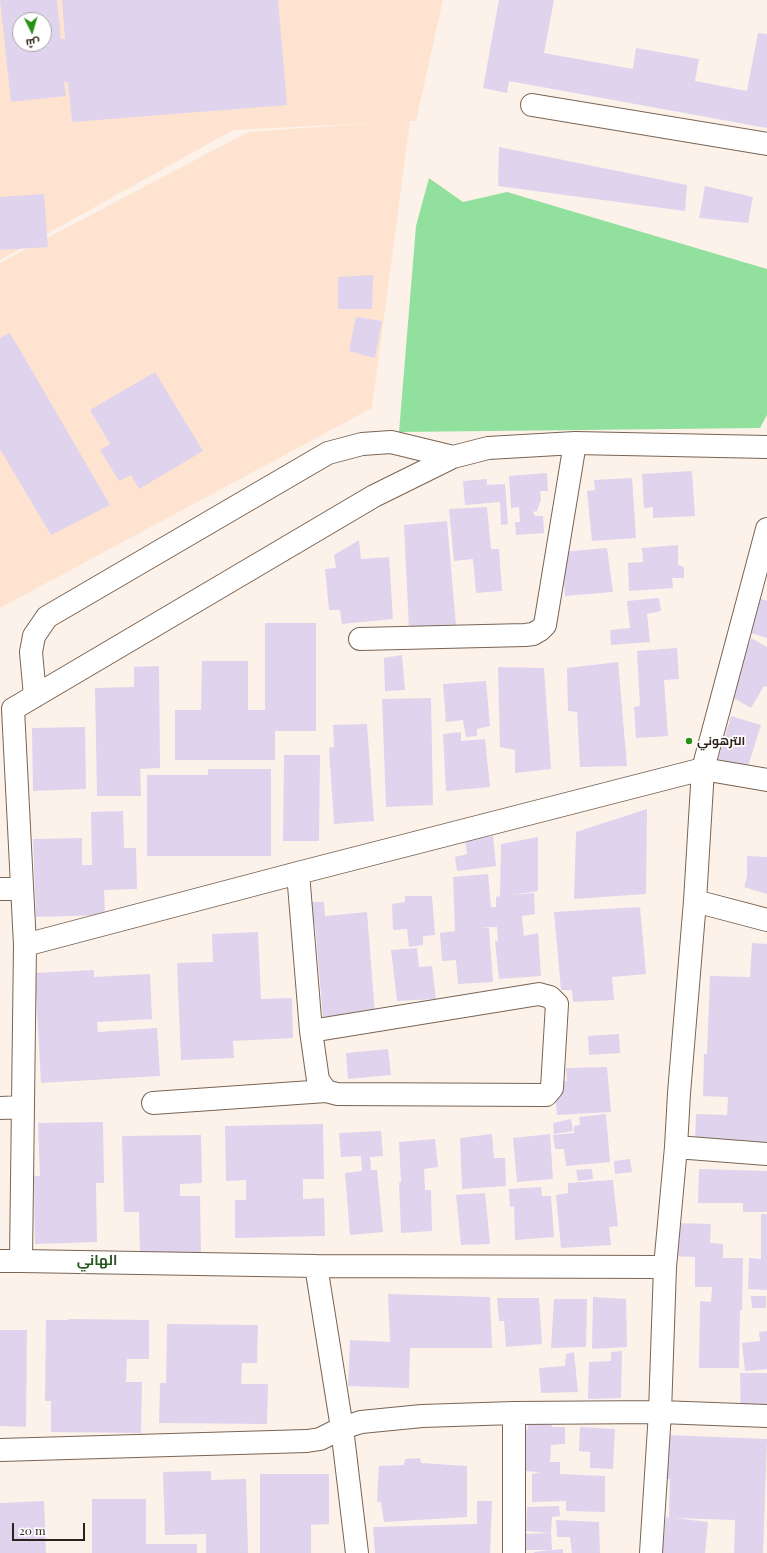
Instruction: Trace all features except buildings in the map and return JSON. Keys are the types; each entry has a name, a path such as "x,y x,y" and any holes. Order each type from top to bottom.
{"street":[{"path":"532,105 767,144"},
{"path":"35,696 31,652 34,636 46,618 328,453 362,444 391,442 454,457"},
{"path":"21,1261 25,945 7,709 35,696 374,496 454,457 488,448 575,443 767,447"},
{"path":"360,639 525,635 533,634 540,630 545,625 575,443"},
{"path":"651,1553 660,1412 665,1266 676,1147 679,1092 695,901 703,769 767,529"},
{"path":"25,945 703,769 767,780"},
{"path":"298,873 311,1030 318,1080 326,1091"},
{"path":"0,889 21,889"},
{"path":"695,901 767,920"},
{"path":"153,1103 326,1091 337,1094 546,1095 552,1088 557,1004 550,997 539,994 311,1030"},
{"path":"0,1108 23,1107"},
{"path":"676,1147 767,1154"},
{"path":"0,1261 316,1266 665,1266"},
{"path":"316,1266 342,1428 358,1553"},
{"path":"0,1450 307,1441 320,1439 342,1428 361,1422 422,1416 514,1413 660,1412 767,1416"},
{"path":"514,1413 514,1553"}],"shaded area":[{"path":"0,0 443,0 416,121 410,121 372,408 0,608 0,263 248,132 374,123 233,130 0,260"}],"green space":[{"path":"429,178 463,202 507,192 767,269 767,415 760,428 399,432 416,226"}],"place":[{"name":"الترهوني","path":"689,741"}],"district":[{"name":"الهاني","path":"97,1261"}]}
